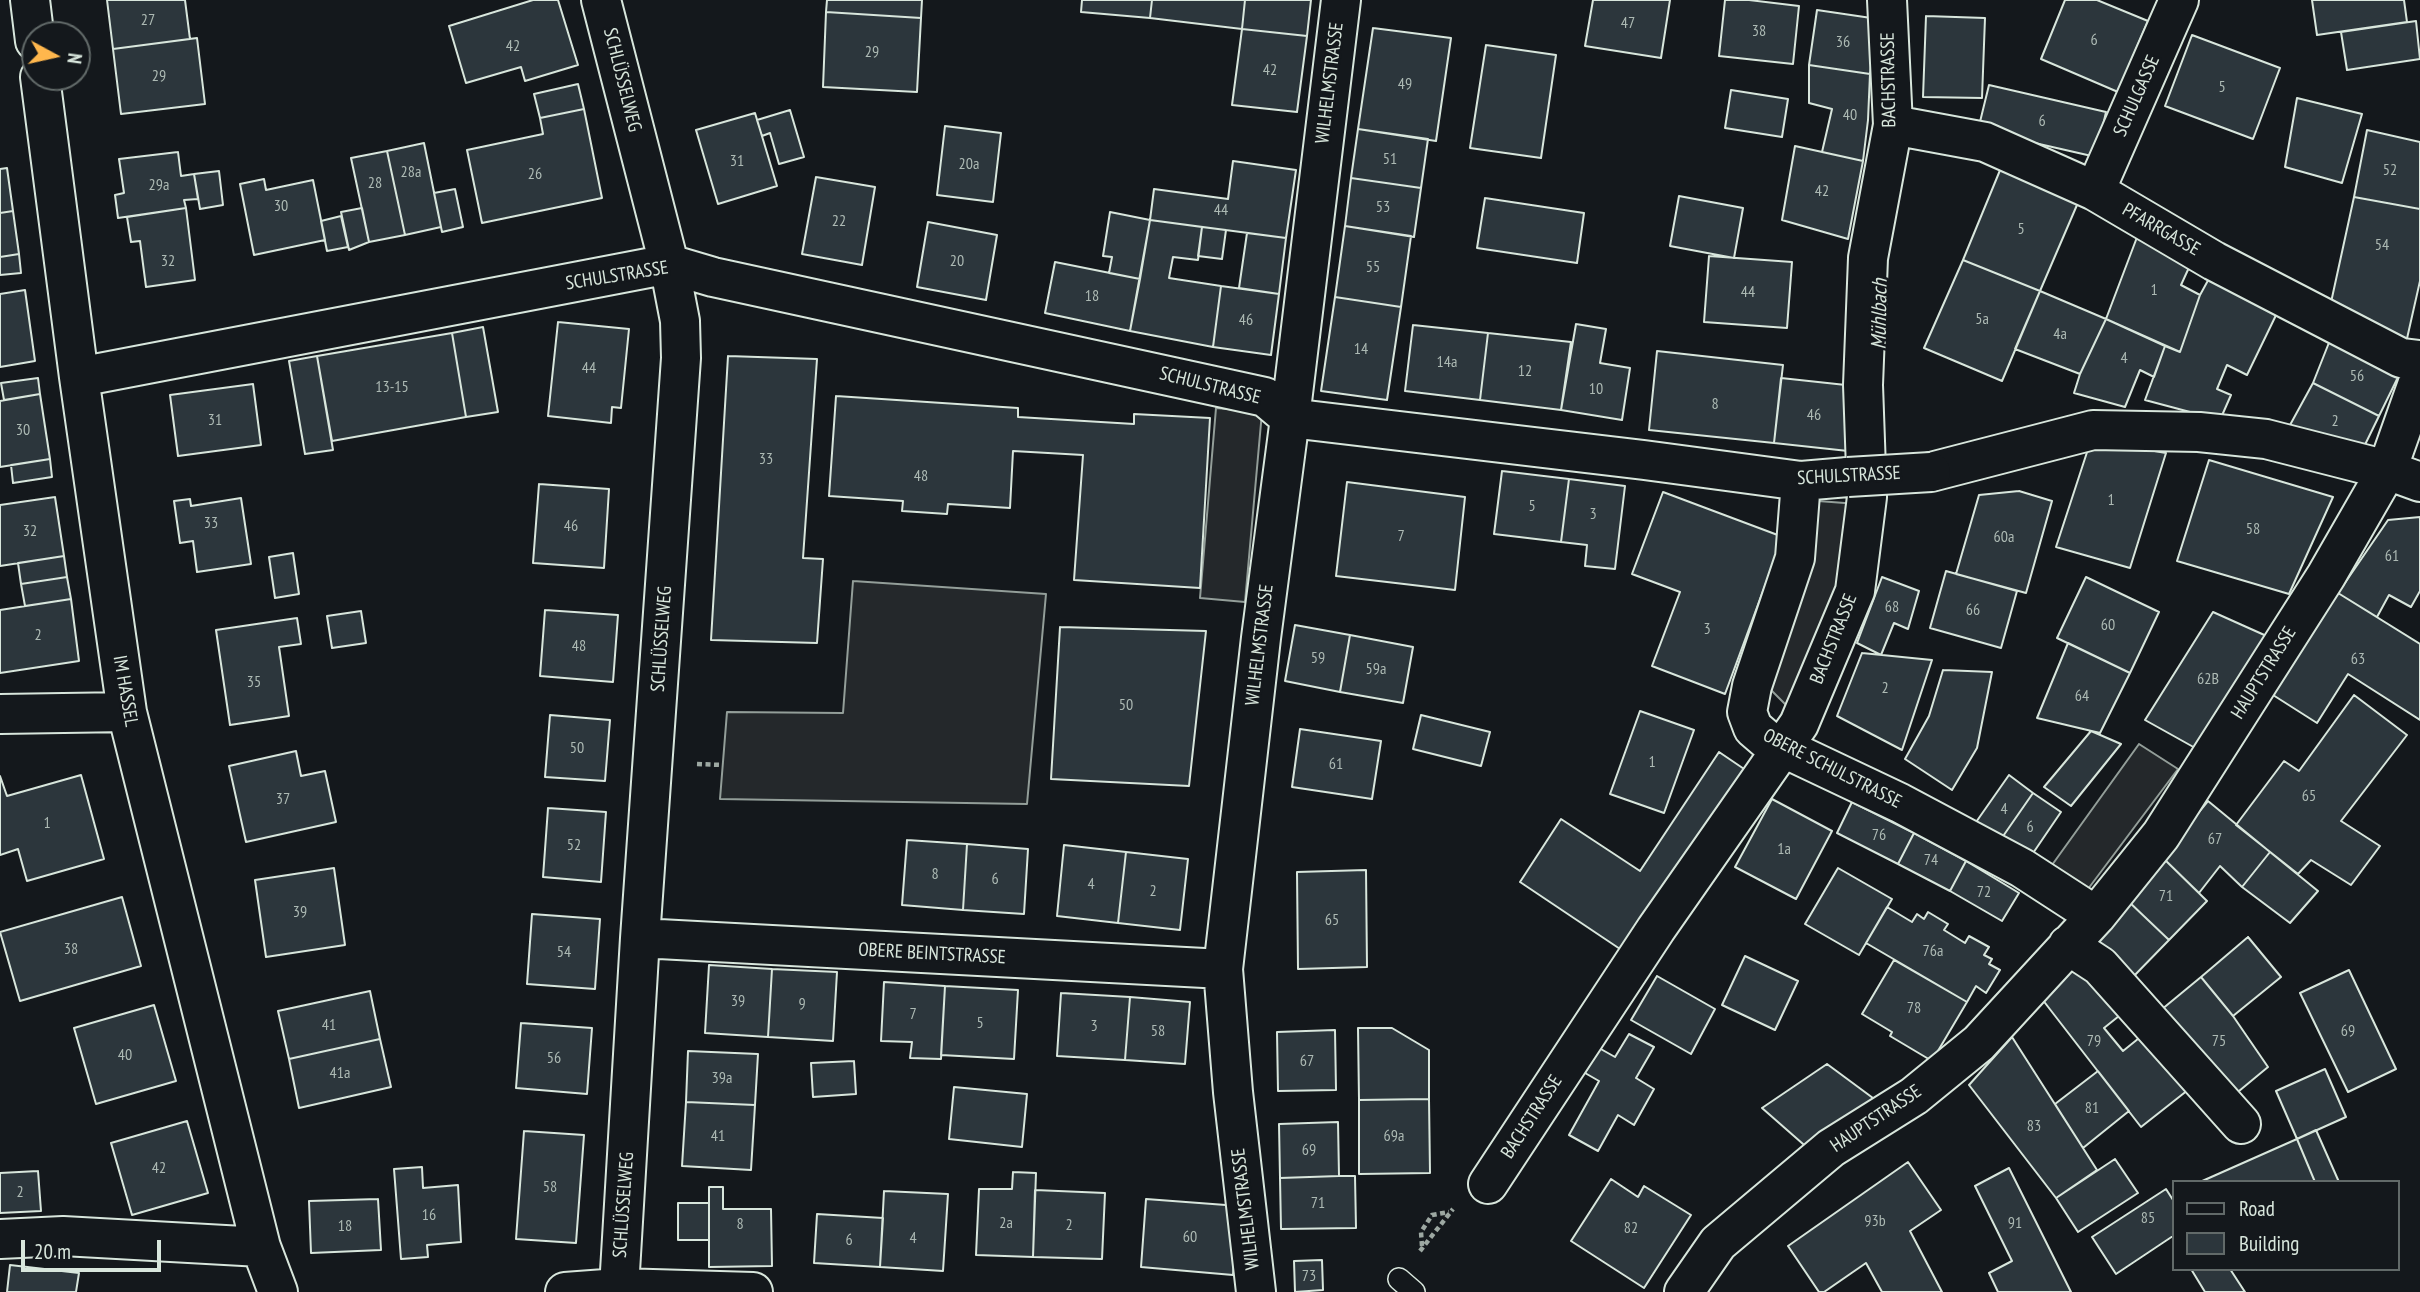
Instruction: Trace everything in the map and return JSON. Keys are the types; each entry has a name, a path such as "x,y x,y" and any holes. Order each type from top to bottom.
{"street":[{"path":"30,0 33,21"},
{"name":"SCHLÜSSELWEG","path":"601,0 669,264 680,321 681,358 640,938 619,1288"},
{"name":"WILHELMSTRASSE","path":"1256,1292 1233,1092 1223,969 1340,0"},
{"name":"BACHSTRASSE","path":"1488,1184 1656,929 1799,724 1854,591 1867,505 1863,385 1868,258 1893,125 1887,0"},
{"name":"SCHULGASSE","path":"2095,191 2179,0"},
{"name":"IM HASSEL","path":"42,91 127,712 261,1247 278,1292"},
{"name":"PFARRGASSE","path":"1893,125 1985,142 2095,191 2214,261 2401,358 2420,360"},
{"name":"SCHULSTRASSE","path":"79,377 669,264 713,277 1265,397 1290,418 1801,481 1931,472 2093,430 2199,432 2266,439 2403,476"},
{"name":"HAUPTSTRASSE","path":"1684,1292 1718,1243 1831,1149 1914,1096 1979,1043 2096,916 2168,824 2326,576 2403,476 2420,377"},
{"name":"OBERE SCHULSTRASSE","path":"1801,481 1795,558 1752,686 1746,712 1753,728 1767,740 1900,803 2010,861 2096,916"},
{"path":"0,714 127,712"},
{"name":"OBERE BEINTSTRASSE","path":"640,938 1223,969"},
{"path":"2068,945 2100,966 2241,1124"},
{"path":"0,1239 63,1237 261,1247"},
{"path":"565,1292 619,1288 753,1292"}],"path":[{"path":"1422,1248 1421,1232 1433,1215 1450,1211"},
{"path":"1429,1238 1443,1221"}],"shaded area":[{"path":"1216,408 1262,412 1245,602 1200,598"},
{"path":"1818,501 1858,504 1832,613 1791,710 1765,684"},
{"path":"853,581 1046,594 1027,804 720,799 727,712 843,713"},
{"path":"2139,744 2178,769 2088,889 2052,865"}],"building":[{"path":"107,0 185,0 190,39 113,49"},
{"path":"533,0 558,0 578,65 525,81 521,67 466,83 449,26"},
{"path":"827,0 922,0 921,18 826,12"},
{"path":"1082,0 1152,0 1150,18 1081,12"},
{"path":"1152,0 1245,0 1242,29 1150,18"},
{"path":"1245,0 1311,0 1307,36 1242,29"},
{"path":"1593,0 1670,0 1661,58 1585,46"},
{"path":"1725,0 1799,6 1793,64 1719,56"},
{"path":"2065,0 2097,0 2148,21 2118,92 2041,59"},
{"path":"2312,0 2404,0 2407,22 2317,35"},
{"path":"1817,10 1878,19 1870,74 1809,65"},
{"path":"826,12 921,18 917,92 823,87"},
{"path":"1926,16 1985,18 1982,98 1923,97"},
{"path":"2416,21 2420,59 2347,70 2341,32"},
{"path":"1373,28 1451,38 1436,141 1358,129"},
{"path":"1242,29 1307,36 1297,112 1232,105"},
{"path":"2192,35 2280,68 2253,139 2165,106"},
{"path":"197,38 205,104 121,114 113,49"},
{"path":"1486,45 1556,55 1541,158 1470,148"},
{"path":"1809,65 1870,74 1863,161 1822,152 1832,109 1809,103"},
{"path":"578,84 584,109 540,118 534,94"},
{"path":"1989,85 2106,112 2096,157 1978,130"},
{"path":"1731,90 1788,99 1782,137 1725,128"},
{"path":"2297,98 2362,114 2342,183 2285,167"},
{"path":"584,109 602,198 482,223 467,150 543,134 540,118"},
{"path":"790,110 804,157 779,164 770,133 762,136 757,120"},
{"path":"755,113 777,186 718,204 696,130"},
{"path":"945,126 1001,133 993,202 937,195"},
{"path":"1358,129 1428,139 1421,188 1351,178"},
{"path":"2367,130 2420,142 2420,209 2354,197"},
{"path":"424,143 441,227 405,235 387,151"},
{"path":"1795,146 1863,161 1848,239 1782,220"},
{"path":"387,151 405,235 369,242 351,158"},
{"path":"178,152 181,176 194,174 198,199 184,200 186,208 118,218 115,195 124,193 119,159"},
{"path":"1233,161 1296,170 1286,238 1150,220 1154,189 1228,199"},
{"path":"2003,163 2080,198 2040,291 1963,260"},
{"path":"7,168 13,211 0,213 0,169"},
{"path":"219,171 223,205 200,209 194,174"},
{"path":"816,177 875,187 862,265 802,254"},
{"path":"1351,178 1421,188 1414,237 1345,226"},
{"path":"264,179 266,190 313,180 325,240 254,255 240,184"},
{"path":"455,189 463,227 442,232 434,193"},
{"path":"1679,196 1743,208 1734,258 1670,246"},
{"path":"2354,197 2420,209 2420,281 2406,343 2330,307"},
{"path":"1485,198 1584,213 1577,263 1477,248"},
{"path":"186,208 195,280 146,287 140,241 131,242 127,217"},
{"path":"362,208 369,242 349,250 341,212"},
{"path":"13,211 19,254 0,257 0,213"},
{"path":"1110,212 1150,220 1140,279 1109,273 1112,257 1103,256"},
{"path":"341,216 348,247 327,251 321,221"},
{"path":"1150,220 1202,227 1198,260 1173,257 1169,278 1221,286 1213,347 1130,331"},
{"path":"928,222 997,235 986,300 917,287"},
{"path":"1345,226 1411,236 1401,307 1335,297"},
{"path":"1202,227 1226,230 1222,259 1198,256"},
{"path":"2139,232 2192,261 2181,285 2200,295 2180,352 2106,319"},
{"path":"1247,233 1286,238 1279,294 1239,288"},
{"path":"19,254 21,273 0,275 0,257"},
{"path":"1709,256 1792,262 1787,328 1704,322"},
{"path":"1963,260 2040,291 2002,381 1924,348"},
{"path":"1055,262 1140,279 1130,331 1045,313"},
{"path":"2211,275 2279,309 2247,375 2227,365 2217,389 2231,395 2220,420 2145,400 2165,346 2180,352 2200,295"},
{"path":"1221,286 1279,294 1271,355 1213,347"},
{"path":"25,290 35,361 0,367 0,294"},
{"path":"2040,291 2106,319 2080,374 2015,349"},
{"path":"1335,297 1401,307 1387,400 1321,391"},
{"path":"2106,319 2165,346 2154,377 2140,370 2125,407 2074,393"},
{"path":"558,322 629,329 621,408 612,407 611,423 548,416"},
{"path":"1576,324 1606,329 1600,363 1630,368 1622,420 1561,410"},
{"path":"1413,325 1488,333 1480,400 1405,391"},
{"path":"483,327 498,412 466,417 452,333"},
{"path":"452,333 466,417 332,441 317,356"},
{"path":"1488,333 1571,342 1561,410 1480,400"},
{"path":"2332,335 2402,369 2379,416 2313,383"},
{"path":"1657,351 1783,365 1774,443 1649,430"},
{"path":"317,356 333,450 305,454 289,361"},
{"path":"728,356 817,359 803,558 823,559 817,643 711,640"},
{"path":"38,378 40,394 4,400 1,383"},
{"path":"1781,378 1855,386 1848,451 1774,443"},
{"path":"2313,383 2379,416 2359,457 2290,425"},
{"path":"253,384 261,445 178,456 170,395"},
{"path":"40,394 50,459 0,467 0,401"},
{"path":"836,396 1018,408 1018,417 1134,424 1134,414 1210,418 1200,588 1074,580 1083,455 1013,451 1010,508 948,504 947,514 902,511 903,501 829,496"},
{"path":"2091,440 2166,453 2130,568 2056,547"},
{"path":"50,459 52,477 13,483 11,465"},
{"path":"2209,460 2333,497 2289,594 2177,561"},
{"path":"1502,471 1569,479 1561,542 1494,534"},
{"path":"1569,479 1625,486 1615,569 1585,566 1587,545 1561,542"},
{"path":"1347,482 1465,497 1455,590 1336,576"},
{"path":"539,484 609,489 604,568 533,563"},
{"path":"2019,491 2052,501 2026,593 1956,574 1979,495"},
{"path":"1663,492 1783,537 1725,694 1652,666 1680,592 1632,574"},
{"path":"55,497 64,556 0,566 0,505"},
{"path":"241,498 251,564 197,572 193,541 180,543 174,501 190,499 191,506"},
{"path":"2420,517 2420,591 2411,607 2389,595 2377,617 2338,593 2388,520"},
{"path":"293,553 299,594 275,598 269,557"},
{"path":"64,556 67,577 21,584 18,563"},
{"path":"1946,571 2017,591 2001,648 1930,628"},
{"path":"67,577 71,599 25,606 21,584"},
{"path":"1882,577 1919,591 1908,629 1894,623 1881,655 1857,643"},
{"path":"2086,577 2159,612 2130,673 2057,638"},
{"path":"2338,593 2420,644 2420,720 2348,674 2317,723 2273,695"},
{"path":"71,599 79,661 0,673 0,610"},
{"path":"545,610 618,615 613,682 540,676"},
{"path":"361,611 366,643 332,648 327,616"},
{"path":"2213,612 2271,638 2197,749 2145,720"},
{"path":"297,618 301,644 279,647 289,716 230,725 216,630"},
{"path":"1295,625 1350,635 1340,692 1285,681"},
{"path":"1060,627 1206,631 1189,786 1051,779"},
{"path":"1350,635 1413,647 1403,703 1340,692"},
{"path":"2068,643 2130,673 2100,733 2037,718"},
{"path":"1862,653 1932,660 1902,750 1837,716"},
{"path":"1943,670 1992,672 1977,748 1952,790 1905,759 1929,716"},
{"path":"2354,695 2407,735 2341,821 2380,846 2351,885 2311,860 2298,874 2236,825 2284,761 2299,771"},
{"path":"1640,711 1694,730 1664,813 1610,794"},
{"path":"550,715 610,720 605,781 545,777"},
{"path":"1421,715 1490,732 1481,766 1413,749"},
{"path":"1300,729 1381,741 1372,799 1292,787"},
{"path":"2091,731 2121,744 2071,806 2044,787"},
{"path":"296,751 301,776 325,771 336,822 246,842 229,766"},
{"path":"1719,752 1750,773 1629,955 1520,882 1561,819 1640,871"},
{"path":"81,775 104,859 27,881 18,849 0,855 0,776 7,796"},
{"path":"2009,775 2033,793 1999,842 1974,825"},
{"path":"2033,793 2061,812 2027,862 1999,842"},
{"path":"1772,799 1832,831 1796,899 1735,867"},
{"path":"2208,801 2270,852 2242,887 2220,866 2199,893 2162,857"},
{"path":"1852,802 1914,833 1898,864 1837,833"},
{"path":"548,808 606,812 601,882 543,877"},
{"path":"1914,833 1966,861 1950,891 1898,864"},
{"path":"907,840 967,844 963,910 902,905"},
{"path":"967,844 1028,849 1024,914 963,910"},
{"path":"1064,845 1126,852 1118,923 1057,916"},
{"path":"1126,852 1188,859 1180,930 1118,923"},
{"path":"2270,852 2318,891 2290,923 2242,887"},
{"path":"2162,857 2207,901 2169,940 2127,900"},
{"path":"1966,861 2019,893 2002,921 1950,891"},
{"path":"334,868 345,945 266,957 255,880"},
{"path":"1838,868 1892,899 1859,955 1805,924"},
{"path":"1366,870 1367,967 1298,969 1297,872"},
{"path":"122,897 141,966 20,1001 0,932"},
{"path":"2127,900 2169,940 2131,979 2093,942"},
{"path":"1887,907 1912,922 1917,914 1924,919 1928,912 1948,924 1944,930 1965,943 1969,936 1989,947 1984,955 1992,959 1989,964 2000,970 1986,993 1976,986 1967,1002 1866,943"},
{"path":"532,914 600,919 595,989 527,984"},
{"path":"2248,937 2281,977 2233,1016 2201,977"},
{"path":"1745,956 1798,981 1775,1030 1722,1005"},
{"path":"2081,958 2124,1012 2104,1028 2123,1051 2149,1030 2193,1086 2141,1127 2042,999"},
{"path":"1894,960 1967,1002 1932,1061 1890,1036 1892,1032 1862,1014"},
{"path":"709,965 772,969 768,1037 705,1033"},
{"path":"772,969 837,972 833,1041 768,1037"},
{"path":"2349,970 2396,1069 2348,1092 2300,993"},
{"path":"1657,976 1715,1009 1691,1054 1631,1020"},
{"path":"2201,977 2233,1016 2268,1067 2233,1096 2161,1010"},
{"path":"884,982 945,986 941,1059 910,1058 912,1042 881,1041"},
{"path":"945,986 1018,990 1014,1059 941,1055"},
{"path":"370,991 380,1039 289,1059 278,1011"},
{"path":"1061,993 1130,997 1125,1060 1057,1056"},
{"path":"1130,997 1190,1002 1185,1064 1125,1060"},
{"path":"154,1005 176,1081 96,1104 74,1028"},
{"path":"521,1023 592,1028 587,1094 516,1088"},
{"path":"1358,1028 1392,1028 1429,1050 1429,1099 1359,1100"},
{"path":"1335,1030 1336,1090 1278,1091 1277,1032"},
{"path":"1629,1034 1654,1047 1636,1078 1654,1089 1634,1125 1618,1115 1598,1151 1569,1135 1599,1081 1585,1073 1599,1048 1615,1057"},
{"path":"2012,1037 2097,1170 2056,1198 1969,1085"},
{"path":"380,1039 391,1087 299,1108 289,1059"},
{"path":"688,1051 758,1054 755,1105 686,1102"},
{"path":"854,1061 856,1094 813,1097 811,1063"},
{"path":"1827,1064 1877,1101 1811,1151 1762,1108"},
{"path":"2325,1069 2346,1117 2297,1139 2276,1091"},
{"path":"2098,1071 2129,1111 2083,1148 2055,1104"},
{"path":"954,1087 1027,1094 1022,1147 949,1139"},
{"path":"1429,1099 1430,1173 1359,1174 1359,1100"},
{"path":"686,1102 755,1105 751,1170 682,1166"},
{"path":"187,1121 208,1193 132,1215 111,1143"},
{"path":"1338,1122 1339,1176 1280,1178 1279,1124"},
{"path":"2316,1130 2338,1180 2314,1180 2297,1139"},
{"path":"524,1131 584,1135 576,1243 516,1239"},
{"path":"2297,1139 2314,1180 2205,1180"},
{"path":"2115,1159 2138,1193 2078,1232 2056,1198"},
{"path":"1908,1162 1941,1210 1910,1231 1942,1292 1882,1292 1866,1263 1824,1292 1819,1292 1788,1246"},
{"path":"422,1167 423,1188 458,1185 461,1242 427,1245 428,1257 401,1259 394,1169"},
{"path":"2009,1168 2071,1292 1998,1292 1989,1273 2012,1261 1975,1186"},
{"path":"38,1171 41,1211 0,1213 0,1173"},
{"path":"1013,1172 1036,1173 1033,1257 976,1255 979,1189 1012,1189"},
{"path":"1355,1176 1356,1228 1281,1229 1280,1178"},
{"path":"1611,1179 1638,1197 1644,1186 1691,1215 1644,1288 1571,1241"},
{"path":"709,1187 723,1187 723,1209 771,1209 772,1266 709,1267"},
{"path":"2166,1189 2172,1198 2172,1237 2116,1274 2092,1237"},
{"path":"1035,1190 1105,1193 1102,1259 1033,1257"},
{"path":"884,1191 948,1194 943,1271 880,1267"},
{"path":"378,1199 381,1250 311,1253 309,1201"},
{"path":"1146,1199 1239,1206 1233,1275 1141,1267"},
{"path":"678,1203 709,1203 709,1240 678,1240"},
{"path":"817,1214 883,1218 880,1267 814,1263"},
{"path":"1322,1260 1323,1290 1295,1292 1294,1261"},
{"path":"10,1265 79,1273 76,1292 7,1292"},
{"path":"2192,1271 2231,1271 2245,1292 2205,1292"}],"water label":[{"name":"Mühlbach","path":"1880,314"}]}
